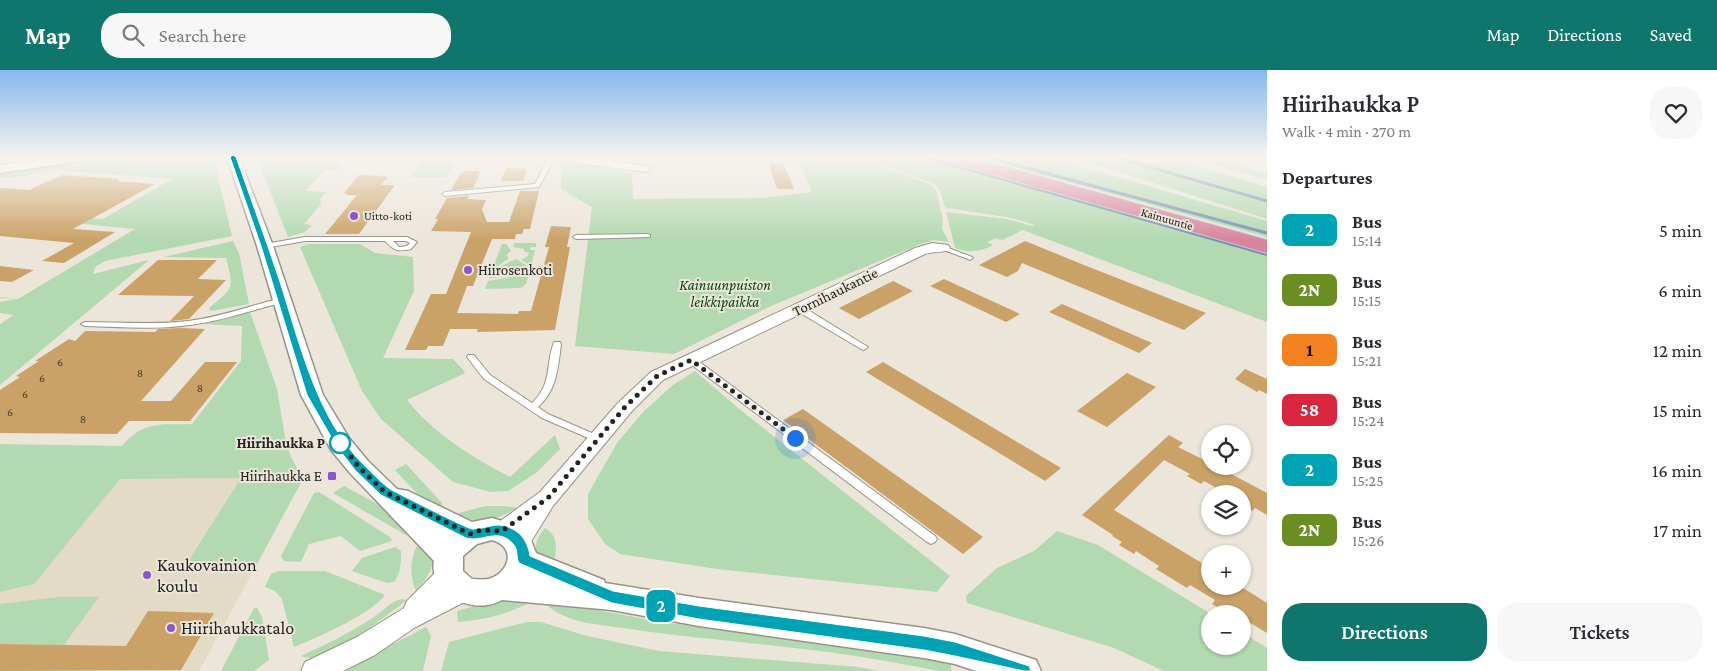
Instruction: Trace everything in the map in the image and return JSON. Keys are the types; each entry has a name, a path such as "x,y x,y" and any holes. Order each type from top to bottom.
{"highway":[{"name":"Kainuuntie","path":"1049,185 1267,247"},
{"name":"Kainuuntie","path":"1074,185 1267,239"}],"street":[{"path":"243,185 312,395 340,444 359,467 385,492 453,574 475,593 488,592 501,587 518,574 515,544"},
{"name":"Tornihaukantie","path":"515,544 548,498 625,407 657,376 920,251 943,248"},
{"path":"385,492 470,534"},
{"path":"315,671 366,646 405,620 453,574 460,540 481,530 515,544 612,597"},
{"path":"501,587 612,597 699,612 924,643 955,649 1024,671"}],"lane":[{"path":"445,194 538,185"},
{"path":"576,237 648,236"},
{"path":"264,246 305,239 388,240"},
{"path":"943,248 970,258"},
{"path":"85,324 166,325 190,323 281,300"},
{"path":"800,309 864,347"},
{"path":"532,408 550,388 557,344"},
{"path":"471,356 487,376 544,416 598,439"},
{"path":"691,360 931,539"}],"shaded area":[{"name":"Kaukovainion koulu","path":"241,478 187,563 256,566 199,671 0,671 0,592 34,584 120,479"}],"green space":[{"path":"162,185 220,185 232,236 105,261 95,267 93,274 149,260 0,385 0,324 14,315 0,313 0,302 16,299 0,297 18,299 135,229 0,216 14,211 103,219"},
{"path":"268,185 311,185 306,191 326,192 320,199 321,204 304,224 312,225 305,232 288,237"},
{"name":"Kainuunpuiston leikkipaikka","path":"561,185 632,185 633,199 763,198 812,192 809,185 931,185 936,190 943,219 942,229 949,242 933,240 918,245 771,306 674,354 575,346 592,207 561,189"},
{"path":"936,185 1026,185 1267,255 1267,322 1023,230 1002,240 996,238 987,242 993,245 984,249 970,251 955,248 946,212 1007,219 1032,226 1035,225 1012,218 945,207 940,190"},
{"path":"1079,185 1145,185 1267,221 1267,237"},
{"path":"1160,185 1260,185 1267,187 1267,219"},
{"path":"233,241 239,253 249,304 211,311 209,308 230,287 231,282 226,258 164,257"},
{"path":"514,243 536,243 536,247 531,247 530,250 535,250 531,266 521,260 528,256 529,253 524,251 524,249 513,247"},
{"path":"309,244 360,244 375,253 413,257 414,291 383,358 453,359 465,372 407,400 441,434 468,453 510,477 555,435 560,449 536,473 508,491 491,492 453,482 381,419 362,391 300,247"},
{"path":"502,244 506,244 511,251 506,255 509,258 498,266 497,273 500,277 489,278"},
{"path":"516,259 531,268 529,272 504,276 501,272 501,266"},
{"path":"529,274 526,284 521,288 485,289 488,281"},
{"path":"250,312 277,389 286,443 303,479 256,566 187,563 241,478 120,479 34,584 0,592 0,444 122,446 138,432 146,428 162,425 192,424 241,361 242,326 204,324"},
{"path":"695,371 738,408 950,576 937,592 717,569 620,554 605,544 588,519 588,494 617,443 644,411 673,385"},
{"path":"406,464 442,503 443,510 424,501 395,470"},
{"path":"344,486 379,505 415,534 406,535 333,493"},
{"path":"319,492 390,537 392,541 360,551 341,536 309,544 301,562 284,561 281,556 314,493"},
{"path":"486,506 517,508 501,516 486,520 471,520 453,516 462,512"},
{"path":"545,528 552,535 556,543 554,563 536,553 538,539"},
{"path":"1057,531 1098,545 1201,608 1201,655 1251,655 1251,638 1267,648 1267,671 1164,671 1114,648 967,603 966,596 997,568 1034,551"},
{"path":"418,544 433,554 433,560 429,574 416,591 411,567 413,555"},
{"path":"395,547 401,551 401,559 399,571 394,582 387,583 352,571 362,558"},
{"path":"278,571 325,571 385,595 369,610 329,632 294,647 282,599 275,591 265,587 271,574"},
{"path":"58,597 99,597 64,645 0,644 0,604"},
{"path":"401,599 407,600 361,634 335,650 313,658 301,656 354,629"},
{"path":"535,600 498,615 458,622 457,611 485,603"},
{"path":"549,601 661,622 859,647 951,664 951,671 940,671 831,652 595,624 566,617 549,607"},
{"path":"254,608 257,608 262,617 269,660 254,671 221,671"},
{"path":"527,622 541,622 587,636 659,651 859,667 878,671 441,671 449,642"},
{"path":"426,627 431,636 423,671 341,671"}],"building":[{"path":"40,185 153,185 73,229 115,232 64,263 42,261 74,243 0,236 0,188 29,190"},
{"path":"351,185 395,185 359,234 325,234 357,195 345,195 347,193 344,193"},
{"path":"454,185 474,185 473,188 451,190"},
{"path":"776,185 792,185 794,189 777,189"},
{"name":"Hiirosenkoti","path":"520,191 539,191 530,229 524,229 522,234 516,234 515,239 492,239 473,286 467,286 457,313 518,314 519,311 531,311 549,247 545,247 551,226 571,227 567,247 570,247 555,330 477,332 478,329 450,329 443,346 428,346 426,350 405,350 431,294 446,294 471,232 431,231 438,219 435,219 447,198 469,196 467,199 486,200 482,209 487,222 509,222"},
{"path":"1025,241 1206,313 1184,330 1022,263 1018,271 1007,277 979,265"},
{"path":"158,260 217,260 198,279 226,280 189,319 170,321 194,296 118,295"},
{"path":"0,266 34,270 12,282 0,281"},
{"path":"944,279 1020,314 1006,322 930,286"},
{"path":"893,281 913,291 859,319 839,308"},
{"path":"1062,304 1152,343 1139,353 1049,312"},
{"path":"158,329 205,329 141,401 171,401 205,362 237,362 190,421 129,421 117,434 0,433 0,390 20,377 16,376 39,361 35,361 69,339 75,341 85,331 155,332"},
{"path":"883,362 1061,468 1045,481 866,372"},
{"path":"1245,369 1267,379 1267,394 1259,390 1257,392 1235,379"},
{"path":"1127,373 1156,387 1107,427 1077,411"},
{"path":"803,409 983,537 963,554 783,420"},
{"path":"1169,435 1183,443 1178,447 1201,458 1201,475 1233,475 1267,493 1267,515 1255,508 1251,510 1251,485 1211,485 1204,481 1201,484 1187,476 1190,474 1164,460 1114,510 1201,563 1201,592 1190,585 1187,588 1156,569 1159,566 1136,551 1134,554 1119,545 1122,542 1082,515"},
{"path":"1251,593 1267,603 1267,633 1251,623 1251,605 1214,605 1212,604 1215,600 1207,595 1251,595"},
{"name":"Hiirihaukkatalo","path":"148,611 214,613 181,670 0,671 0,644 126,646"}],"waterway":[{"path":"1023,185 1234,245"},
{"path":"1090,185 1267,233"},
{"path":"1212,185 1267,201"},
{"path":"1229,243 1267,254"}],"bus line":[{"name":"2","path":"242,185 312,395 340,444 359,467 385,492 470,534 492,529 512,535 519,541 523,550 523,560 612,597 699,612 924,643 955,649 1024,671"}],"place":[{"name":"Uitto-koti","path":"354,216"},
{"name":"Hiirosenkoti","path":"468,270"},
{"name":"Hiirihaukka P","path":"340,443"},
{"name":"Hiirihaukka E","path":"332,476"},
{"name":"Kaukovainion koulu","path":"147,575"},
{"name":"Hiirihaukkatalo","path":"171,628"}],"route":[{"path":"340,443 359,467 385,492 470,534 481,530 492,529 502,531 548,498 625,407 657,376 691,360 795,438"}]}
